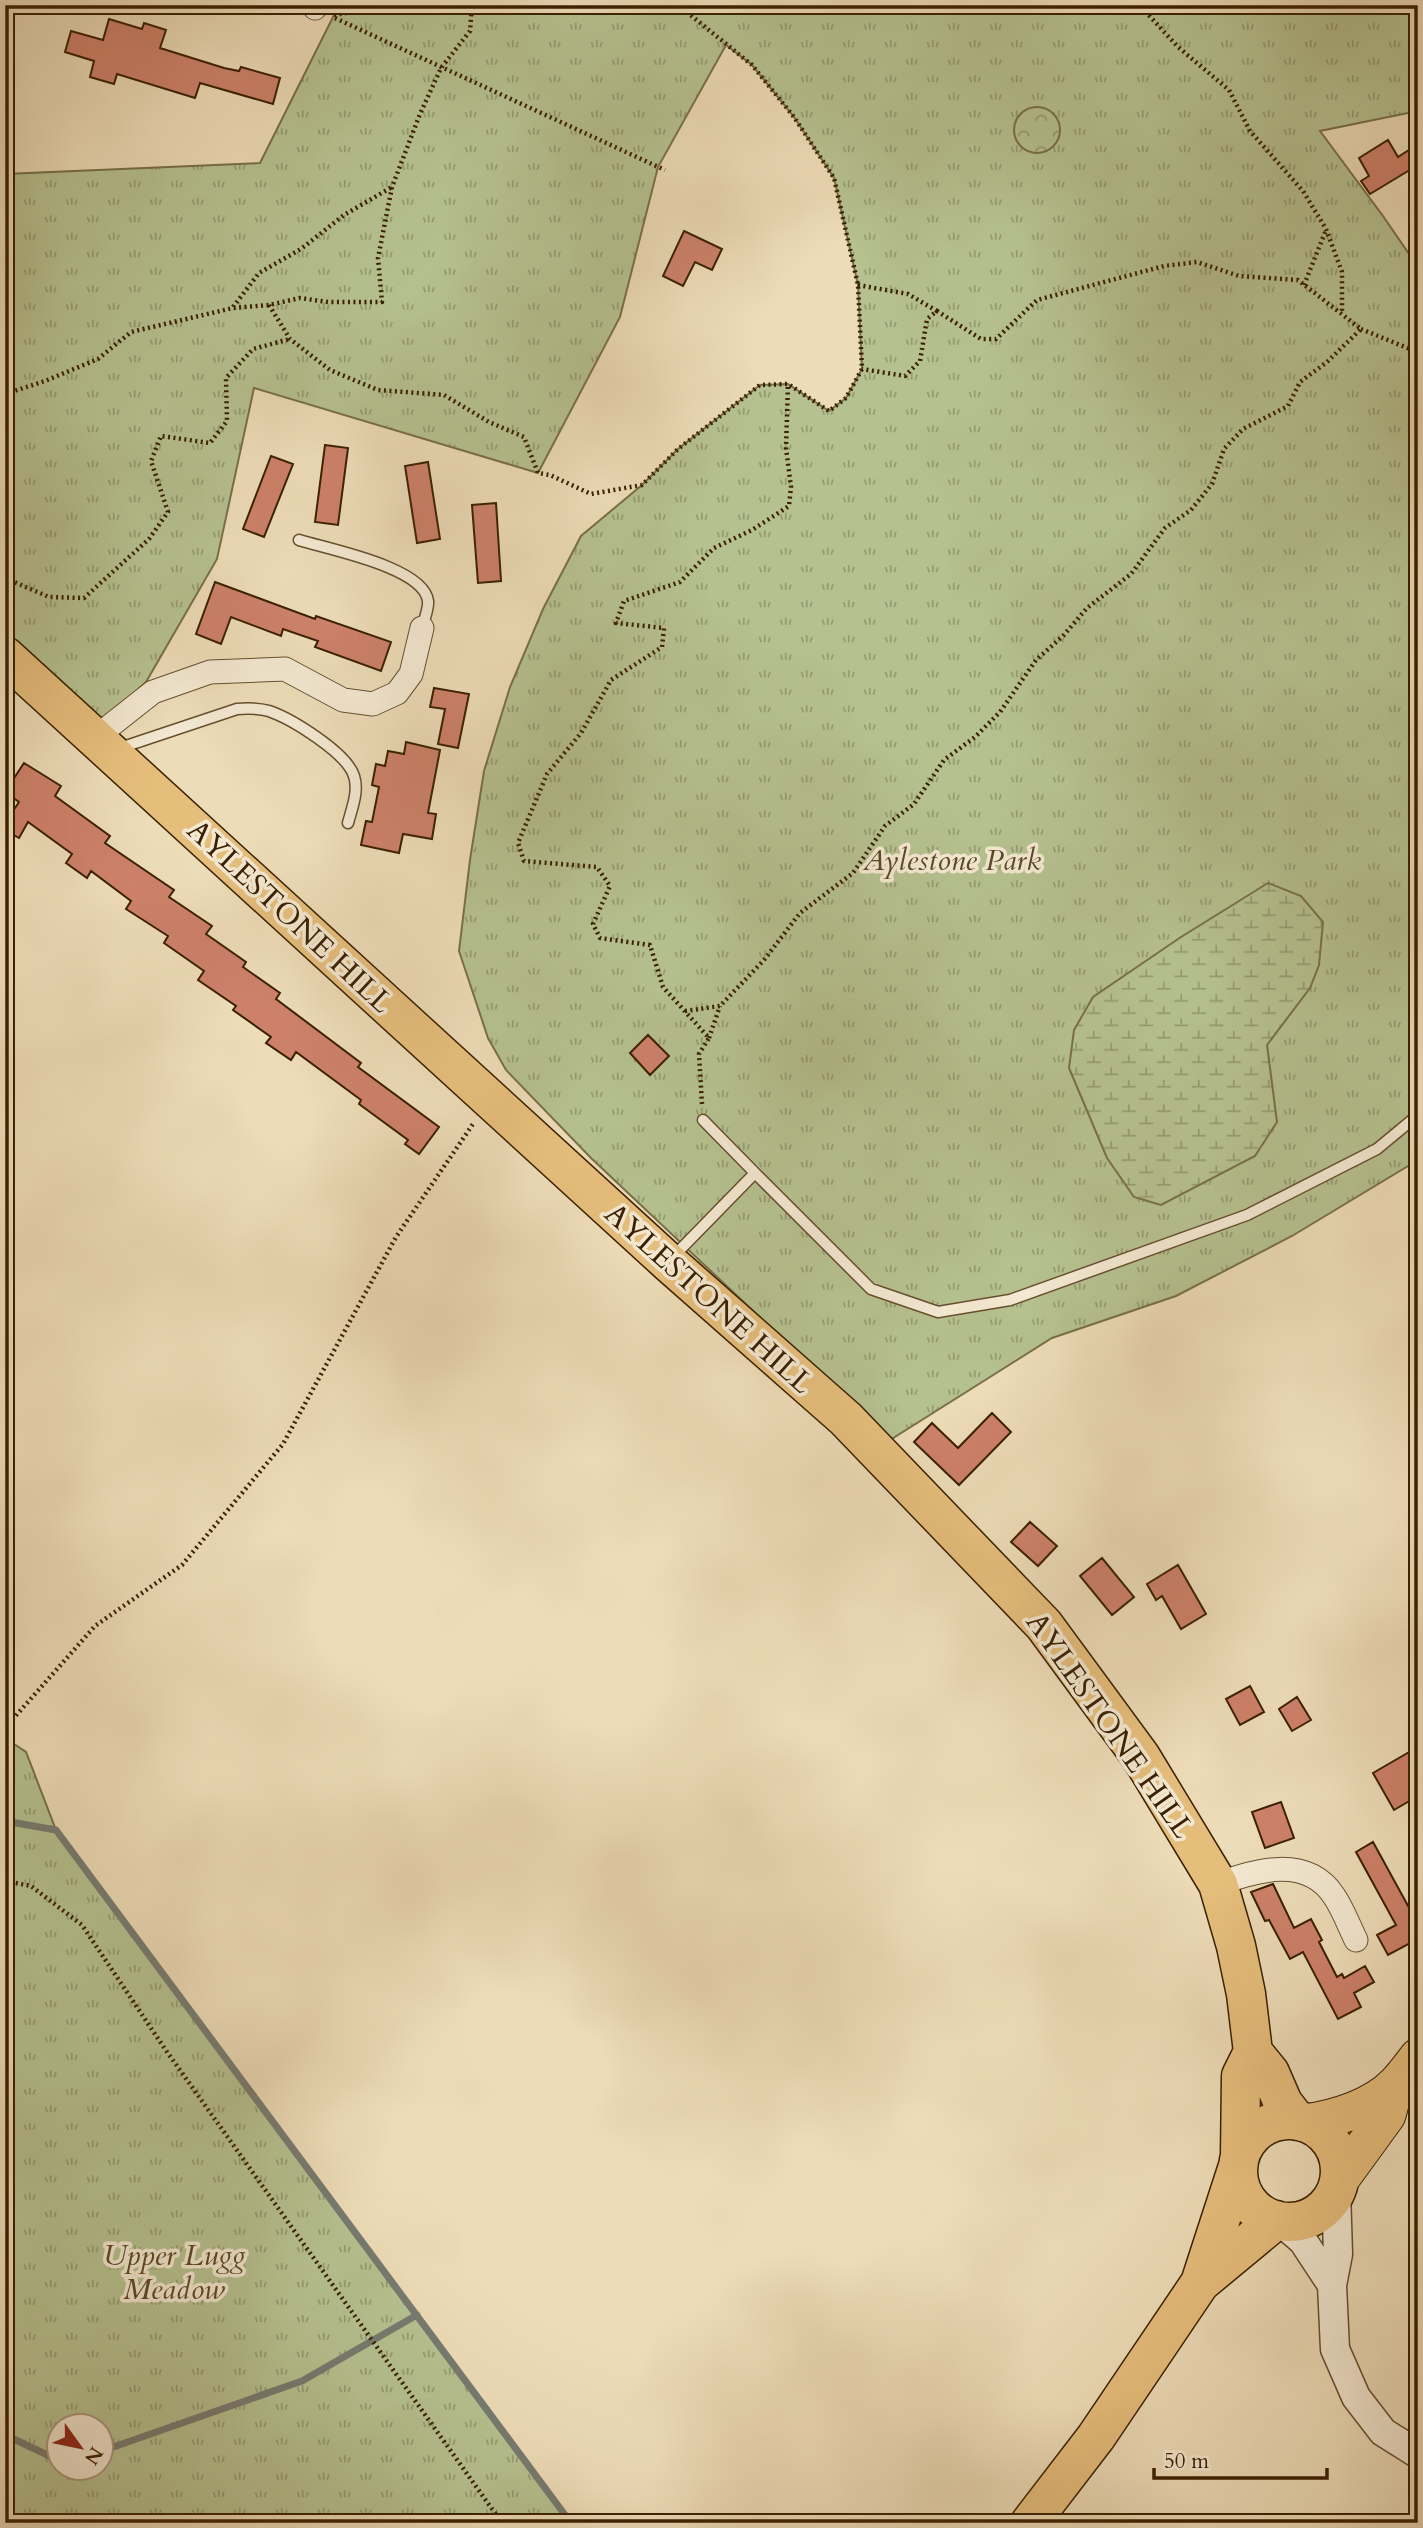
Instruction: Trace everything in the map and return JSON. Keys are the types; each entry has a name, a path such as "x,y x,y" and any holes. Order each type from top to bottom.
{"highway":[{"name":"AYLESTONE HILL","path":"5,656 489,1100 846,1419 1044,1625 1140,1757 1218,1884 1236,1946 1253,2052 1270,2073 1283,2103 1300,2122"},
{"name":"AYLESTONE HILL","path":"1239,2162 1241,2076 1253,2052"},
{"path":"1030,2523 1096,2437 1200,2283 1239,2162 1246,2143 1268,2125 1282,2121 1300,2122 1318,2129 1329,2139 1336,2152 1340,2166 1338,2185 1328,2205 1314,2216 1298,2221 1278,2221 1263,2215 1252,2206 1244,2194 1239,2181 1239,2162"},
{"path":"1200,2283 1278,2221"}],"main road":[{"path":"1300,2122 1347,2114 1395,2085 1418,2057"},
{"path":"1338,2185 1387,2115 1395,2085"}],"street":[{"path":"104,744 153,692 210,672 285,669 343,700 373,704 397,693 411,674 422,628"},
{"path":"1218,1884 1256,1871 1284,1868 1316,1877 1334,1895 1356,1940"},
{"path":"1338,2185 1338,2254 1332,2285 1335,2349 1356,2397 1383,2432 1418,2454"},
{"path":"1278,2221 1303,2241 1332,2285"}],"lane":[{"path":"299,540 401,571 421,587 428,601 422,628"},
{"path":"104,744 237,709 254,708 272,712 297,725 344,759 354,774 357,788 348,823"},
{"path":"703,1120 871,1289 938,1312 1010,1300 1247,1215 1377,1149 1418,1115"},
{"path":"668,1262 755,1173"}],"path":[{"path":"320,10 393,5"},
{"path":"5,394 98,359 131,332 233,308 269,305 300,298 328,302 382,302 378,258 392,187 441,68 470,31 472,5"},
{"path":"269,305 290,339 330,370 378,390 444,394 489,422 524,437 538,473 550,475 591,495 642,485 678,449 760,385 788,384 829,411 846,398 862,369 858,285 834,178 794,117 752,65 678,5"},
{"path":"1136,5 1145,11 1178,47 1229,90 1250,131 1303,191 1326,229 1342,272 1342,314"},
{"path":"320,10 665,170"},
{"path":"233,308 259,273 301,249 344,215 392,187"},
{"path":"1304,285 1326,229"},
{"path":"858,285 908,294 981,339 996,340 1037,300 1164,266 1197,262 1239,276 1298,280 1361,329 1410,349 1418,349"},
{"path":"862,369 905,376 920,361 926,319 937,311"},
{"path":"703,1120 699,1054 709,1038 720,1006 764,960 800,913 853,873 885,826 914,804 944,760 975,737 1000,712 1035,660 1063,636 1087,608 1132,574 1165,528 1191,510 1212,484 1224,449 1242,429 1289,406 1300,382 1327,362 1361,329"},
{"path":"5,578 49,597 84,598 149,538 168,512 151,461 161,436 210,443 227,421 226,378 253,349 290,339"},
{"path":"709,1038 663,987 650,946 600,938 593,924 610,886 597,867 524,861 518,843 547,774 581,733 611,680 662,647 664,628 616,623 624,601 680,582 715,548 751,530 789,506 791,487 786,448 788,384"},
{"path":"685,1011 720,1006"},
{"path":"5,1728 95,1626 182,1565 283,1444 396,1237 489,1100"},
{"path":"5,1881 31,1886 82,1925 165,2049 502,2523"}],"green space":[{"name":"Aylestone Park","path":"339,5 1418,5 1418,111 1320,131 1418,267 1418,1160 1292,1236 1176,1296 1052,1338 890,1440 591,1158 506,1070 488,1038 459,951 484,771 510,687 543,609 581,536 642,485 678,449 760,385 788,384 829,411 846,398 862,369 858,285 834,178 794,117 752,65 726,45 658,167 620,317 538,473 254,388 217,559 146,682 101,723 5,638 5,174 260,163"},
{"path":"1037,107 1053,114 1060,130 1053,146 1037,153 1021,146 1014,130 1021,114"},
{"path":"1268,883 1301,896 1323,922 1319,965 1310,988 1267,1045 1277,1122 1255,1156 1161,1205 1134,1197 1107,1158 1069,1068 1074,1030 1093,997 1181,937"},
{"name":"Upper Lugg Meadow","path":"5,1738 26,1752 56,1830 571,2523 5,2523"}],"building":[{"path":"109,19 142,29 144,23 166,30 160,48 224,68 239,71 241,67 280,78 273,104 200,83 195,98 117,74 114,84 90,77 94,61 65,52 71,31 103,40"},
{"path":"1388,140 1398,157 1418,144 1418,165 1370,194 1361,181 1369,176 1359,158"},
{"path":"684,231 722,249 712,270 695,262 683,286 663,276"},
{"path":"325,445 348,448 338,525 315,522"},
{"path":"271,456 293,464 264,537 243,529"},
{"path":"428,462 440,539 417,543 405,466"},
{"path":"496,503 501,581 478,583 472,505"},
{"path":"215,582 315,619 316,616 391,642 381,671 315,647 318,641 283,629 281,636 231,617 221,644 196,634"},
{"path":"434,688 469,694 458,748 438,744 445,709 430,707"},
{"path":"406,742 440,750 428,813 436,814 432,839 403,834 399,853 361,845 366,821 372,822 379,787 372,785 376,764 385,766 388,751 404,754"},
{"path":"24,763 61,786 55,796 110,836 105,843 174,890 169,897 212,926 206,934 246,962 243,967 280,993 276,999 361,1063 358,1067 439,1127 419,1154 405,1144 408,1140 359,1104 361,1100 296,1052 291,1060 266,1043 271,1037 233,1010 236,1006 198,980 204,971 164,943 168,936 126,909 131,901 91,871 87,878 66,863 72,854 28,822 19,838 5,830 5,823 19,802 5,792"},
{"path":"648,1035 669,1056 650,1075 630,1053"},
{"path":"992,1413 1011,1432 959,1485 914,1442 932,1423 958,1448"},
{"path":"1030,1522 1057,1546 1038,1566 1011,1542"},
{"path":"1102,1558 1134,1597 1112,1615 1080,1576"},
{"path":"1178,1565 1206,1614 1181,1629 1162,1596 1156,1600 1147,1584"},
{"path":"1250,1686 1264,1712 1240,1725 1226,1699"},
{"path":"1297,1697 1311,1720 1292,1731 1279,1709"},
{"path":"1418,1747 1418,1796 1394,1810 1373,1773"},
{"path":"1281,1802 1294,1838 1265,1848 1252,1812"},
{"path":"1373,1842 1418,1924 1418,1939 1388,1955 1377,1935 1396,1925 1356,1852"},
{"path":"1273,1884 1294,1928 1311,1919 1322,1940 1319,1942 1337,1977 1342,1974 1344,1978 1365,1966 1374,1982 1354,1993 1361,2007 1338,2019 1303,1952 1290,1959 1269,1920 1265,1921 1251,1892"}],"waterway":[{"path":"5,1821 56,1830 571,2523"},
{"path":"116,2446 302,2381 417,2315"},
{"path":"5,2435 46,2454"}]}
